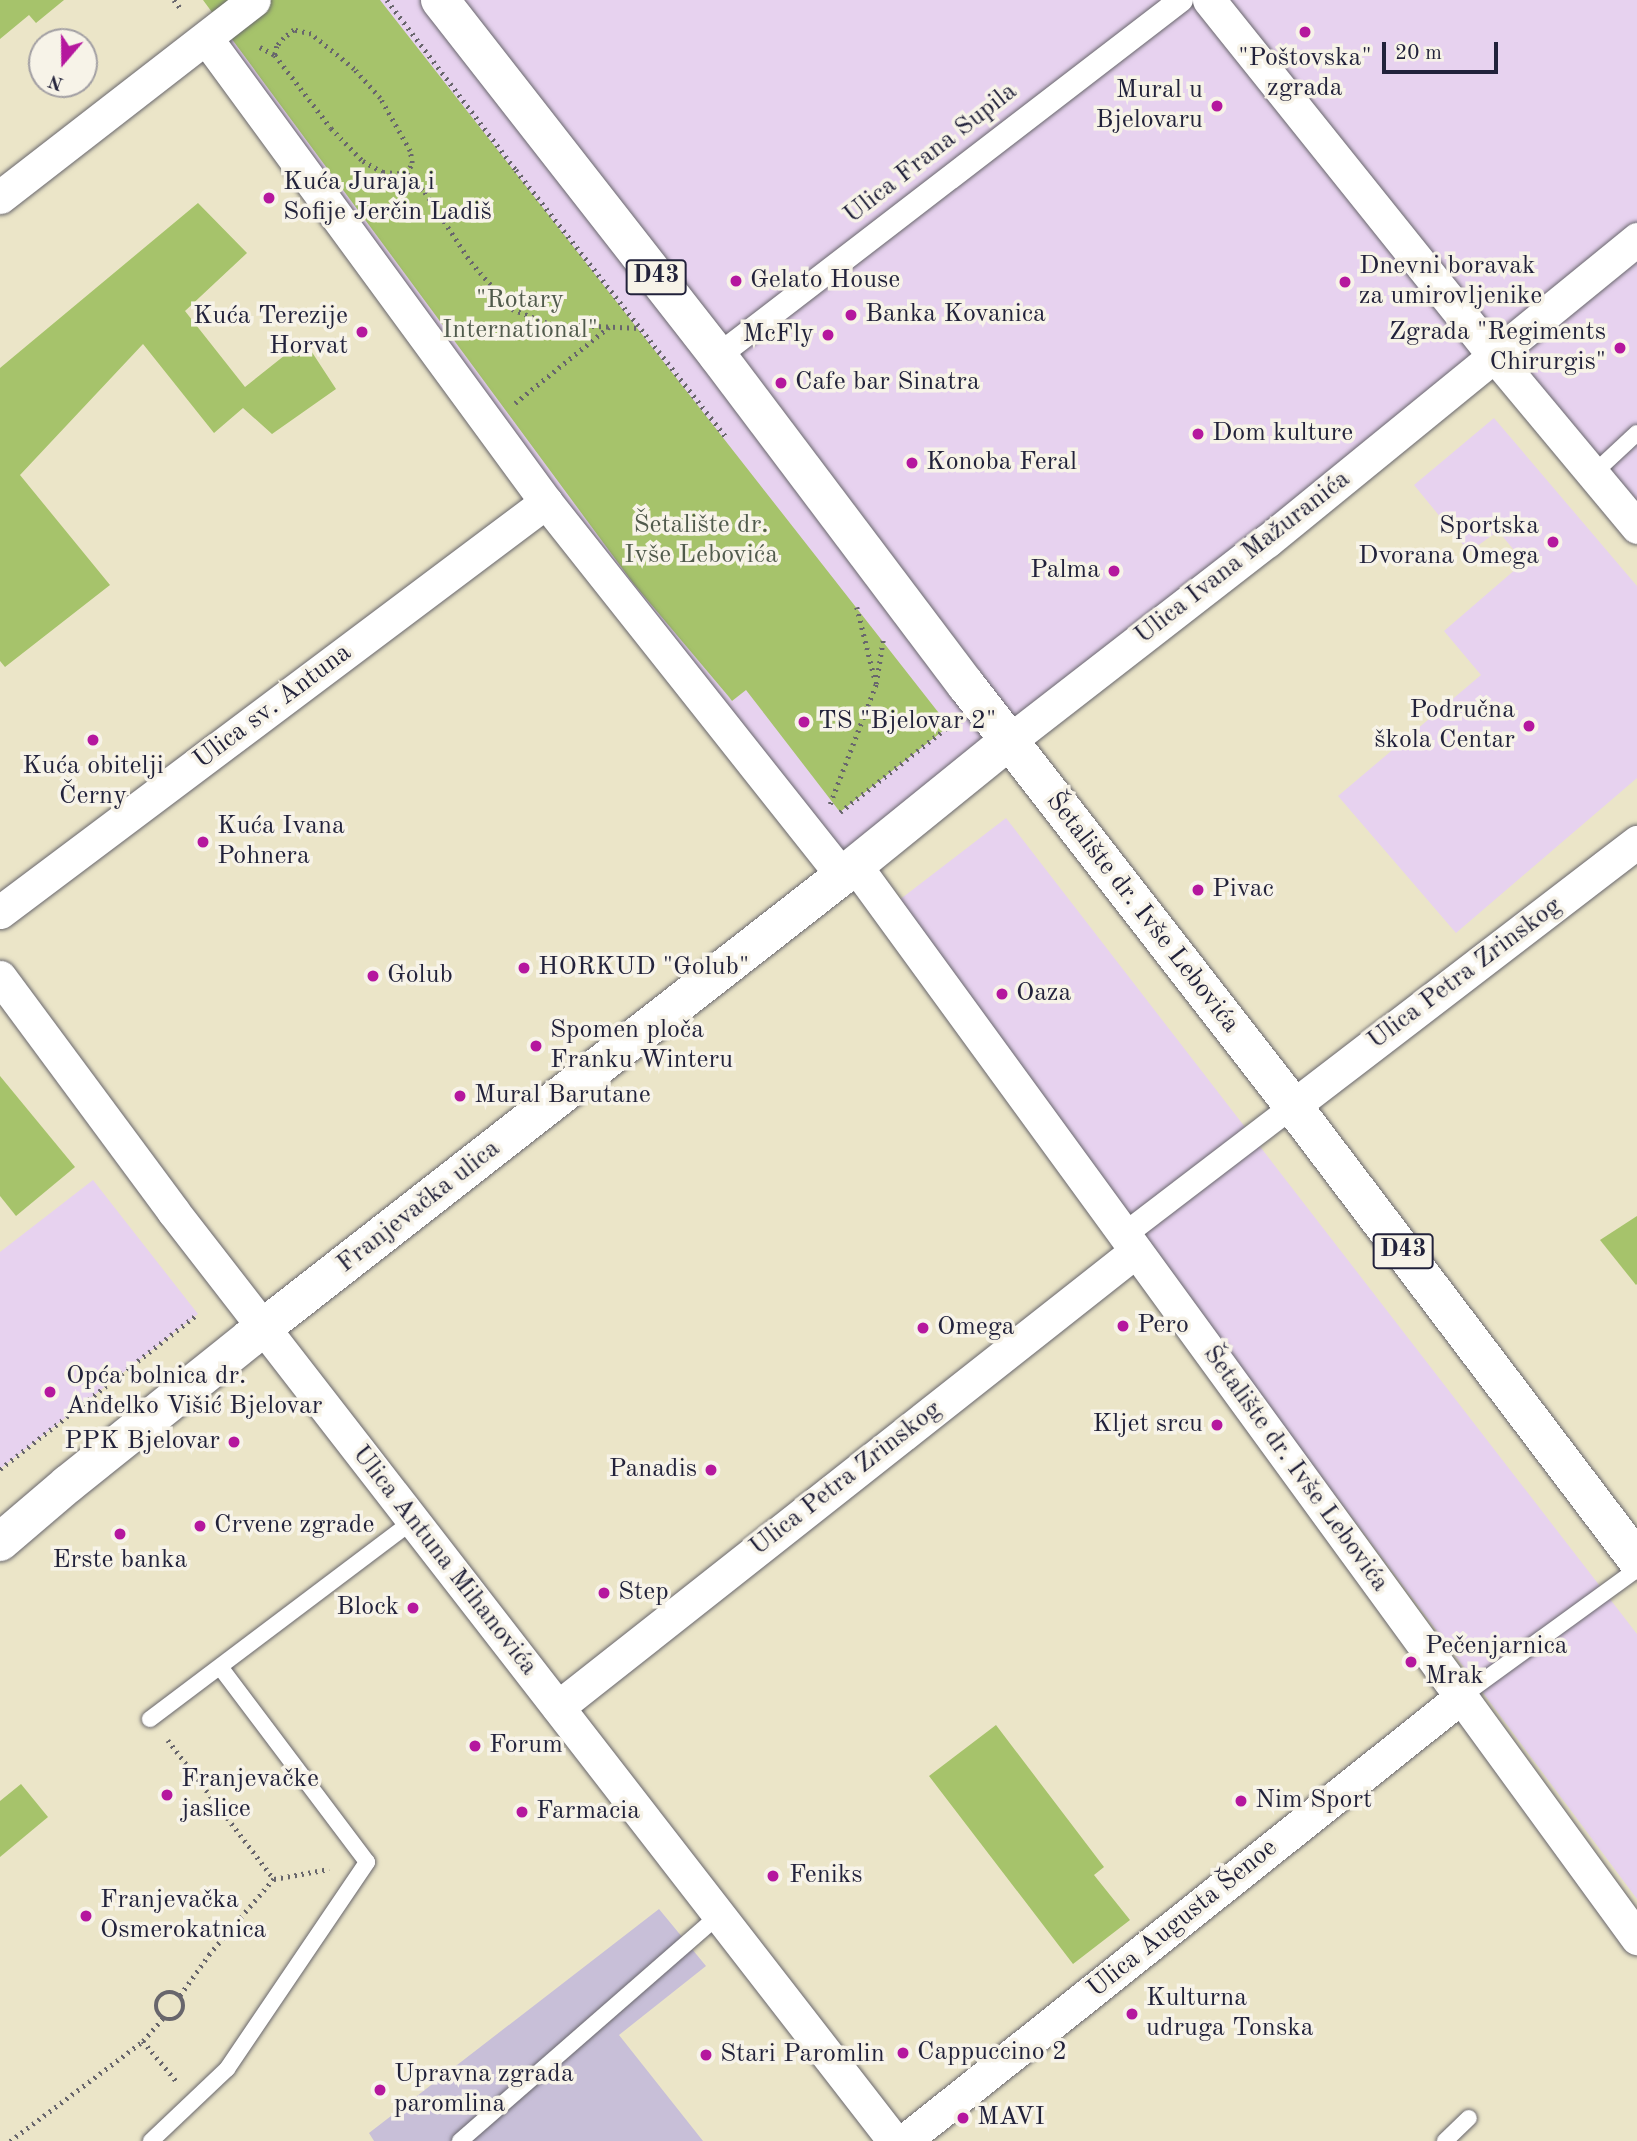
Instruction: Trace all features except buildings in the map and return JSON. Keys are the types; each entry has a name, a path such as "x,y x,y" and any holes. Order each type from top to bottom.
{"main road":[{"name":"Šetalište dr. Ivše Lebovića","path":"440,0 718,356 1009,741 1293,1106 1637,1560"},
{"name":"Franjevačka ulica","path":"0,1542 68,1483 849,871 1009,741"}],"street":[{"path":"0,197 254,0"},
{"name":"Ulica Frana Supila","path":"718,356 1181,0"},
{"path":"1209,0 1493,354 1637,527"},
{"name":"Šetalište dr. Ivše Lebovića","path":"206,38 546,502 812,839 849,871 1130,1243 1637,1937"},
{"name":"Ulica Ivana Mažuranića","path":"1009,741 1267,541 1637,239"},
{"name":"Ulica sv. Antuna","path":"0,912 546,502"},
{"name":"Ulica Petra Zrinskog","path":"1293,1106 1637,842"},
{"name":"Ulica Antuna Mihanovića","path":"0,977 264,1328 894,2141"},
{"path":"1130,1243 1293,1106"},
{"name":"Ulica Petra Zrinskog","path":"558,1707 1130,1243"},
{"name":"Ulica Augusta Šenoe","path":"904,2141 1461,1697"}],"lane":[{"path":"1593,474 1637,433"},
{"path":"150,1719 413,1521"},
{"path":"1461,1697 1637,1569"},
{"path":"151,2141 227,2069 368,1862 221,1668"},
{"path":"460,2141 719,1915"},
{"path":"1445,2141 1469,2118"}],"path":[{"path":"387,0 731,443"},
{"path":"275,55 279,43 294,30 311,34 354,69 380,98 410,151 412,163 407,174"},
{"path":"273,37 279,43"},
{"path":"253,43 275,55 331,128 363,160 383,172 407,174 425,192 471,262 512,309 550,324 640,328"},
{"path":"488,424 610,327"},
{"path":"869,620 855,602 876,684"},
{"path":"876,629 891,649"},
{"path":"812,839 844,774 876,684 883,638"},
{"path":"840,812 949,726 940,715"},
{"path":"0,1469 198,1314"},
{"path":"150,1719 191,1766 274,1878"},
{"path":"180,1996 210,1954 274,1878 368,1862"},
{"path":"172,1992 180,1996 184,2005 182,2014 171,2020 163,2018 157,2010 160,1997 172,1992"},
{"path":"10,2141 143,2041 163,2018"},
{"path":"143,2041 193,2101"}],"shaded area":[{"path":"253,0 1637,0 1637,526 1494,355 842,876 206,38"},
{"name":"Područna škola Centar","path":"1494,418 1637,586 1637,778 1456,933 1338,796 1481,675 1444,631 1524,562 1498,531 1469,552 1414,485"},
{"path":"1006,818 1637,1634 1637,1899 894,904"},
{"name":"Opća bolnica dr. Anđelko Višić Bjelovar","path":"93,1180 198,1314 0,1469 0,1252"},
{"path":"659,1909 706,1966 619,2035 703,2141 374,2141 369,2133"}],"green space":[{"path":"0,0 64,0 36,23 29,15 0,39"},
{"name":"Šetalište dr. Ivše Lebovića","path":"203,0 380,0 949,726 840,812 746,690 732,701 633,583"},
{"path":"198,203 247,253 185,311 245,387 304,340 336,389 272,434 243,408 214,433 143,344 20,475 110,585 5,667 0,661 0,368"},
{"path":"0,1076 75,1167 16,1216 0,1196"},
{"path":"1637,1216 1637,1284 1636,1285 1600,1240"},
{"path":"996,1725 1104,1867 1094,1875 1130,1920 1073,1964 929,1776"},
{"path":"21,1784 48,1817 0,1857 0,1801"}],"place":[{"name":"\"Poštovska\" zgrada","path":"1305,32"},
{"name":"Mural u Bjelovaru","path":"1217,106"},
{"name":"Kuća Juraja i Sofije Jerčin Ladiš","path":"269,198"},
{"name":"Gelato House","path":"736,281"},
{"name":"Dnevni boravak za umirovljenike","path":"1345,282"},
{"name":"Banka Kovanica","path":"851,315"},
{"name":"Kuća Terezije Horvat","path":"362,332"},
{"name":"McFly","path":"828,335"},
{"name":"Zgrada \"Regiments Chirurgis\"","path":"1620,348"},
{"name":"Cafe bar Sinatra","path":"781,383"},
{"name":"Dom kulture","path":"1198,434"},
{"name":"Konoba Feral","path":"912,463"},
{"name":"Sportska Dvorana Omega","path":"1553,542"},
{"name":"Palma","path":"1114,571"},
{"name":"TS \"Bjelovar 2\"","path":"804,722"},
{"name":"Područna škola Centar","path":"1529,726"},
{"name":"Kuća obitelji Černy","path":"93,740"},
{"name":"Kuća Ivana Pohnera","path":"203,842"},
{"name":"Pivac","path":"1198,890"},
{"name":"HORKUD \"Golub\"","path":"524,968"},
{"name":"Golub","path":"373,976"},
{"name":"Oaza","path":"1002,994"},
{"name":"Spomen ploča Franku Winteru","path":"536,1046"},
{"name":"Mural Barutane","path":"460,1096"},
{"name":"Pero","path":"1123,1326"},
{"name":"Omega","path":"923,1328"},
{"name":"Opća bolnica dr. Anđelko Višić Bjelovar","path":"50,1392"},
{"name":"Kljet srcu","path":"1217,1425"},
{"name":"PPK Bjelovar","path":"234,1442"},
{"name":"Panadis","path":"711,1470"},
{"name":"Crvene zgrade","path":"200,1526"},
{"name":"Erste banka","path":"120,1534"},
{"name":"Step","path":"604,1593"},
{"name":"Block","path":"413,1608"},
{"name":"Pečenjarnica Mrak","path":"1411,1662"},
{"name":"Forum","path":"475,1746"},
{"name":"Franjevačke jaslice","path":"167,1795"},
{"name":"Nim Sport","path":"1241,1801"},
{"name":"Farmacia","path":"522,1812"},
{"name":"Feniks","path":"773,1876"},
{"name":"Franjevačka Osmerokatnica","path":"86,1916"},
{"name":"Kulturna udruga Tonska","path":"1132,2014"},
{"name":"Cappuccino 2","path":"903,2053"},
{"name":"Stari Paromlin","path":"706,2055"},
{"name":"Upravna zgrada paromlina","path":"380,2090"},
{"name":"MAVI","path":"963,2118"}],"park label":[{"name":"\"Rotary International\"","path":"520,316"}]}
